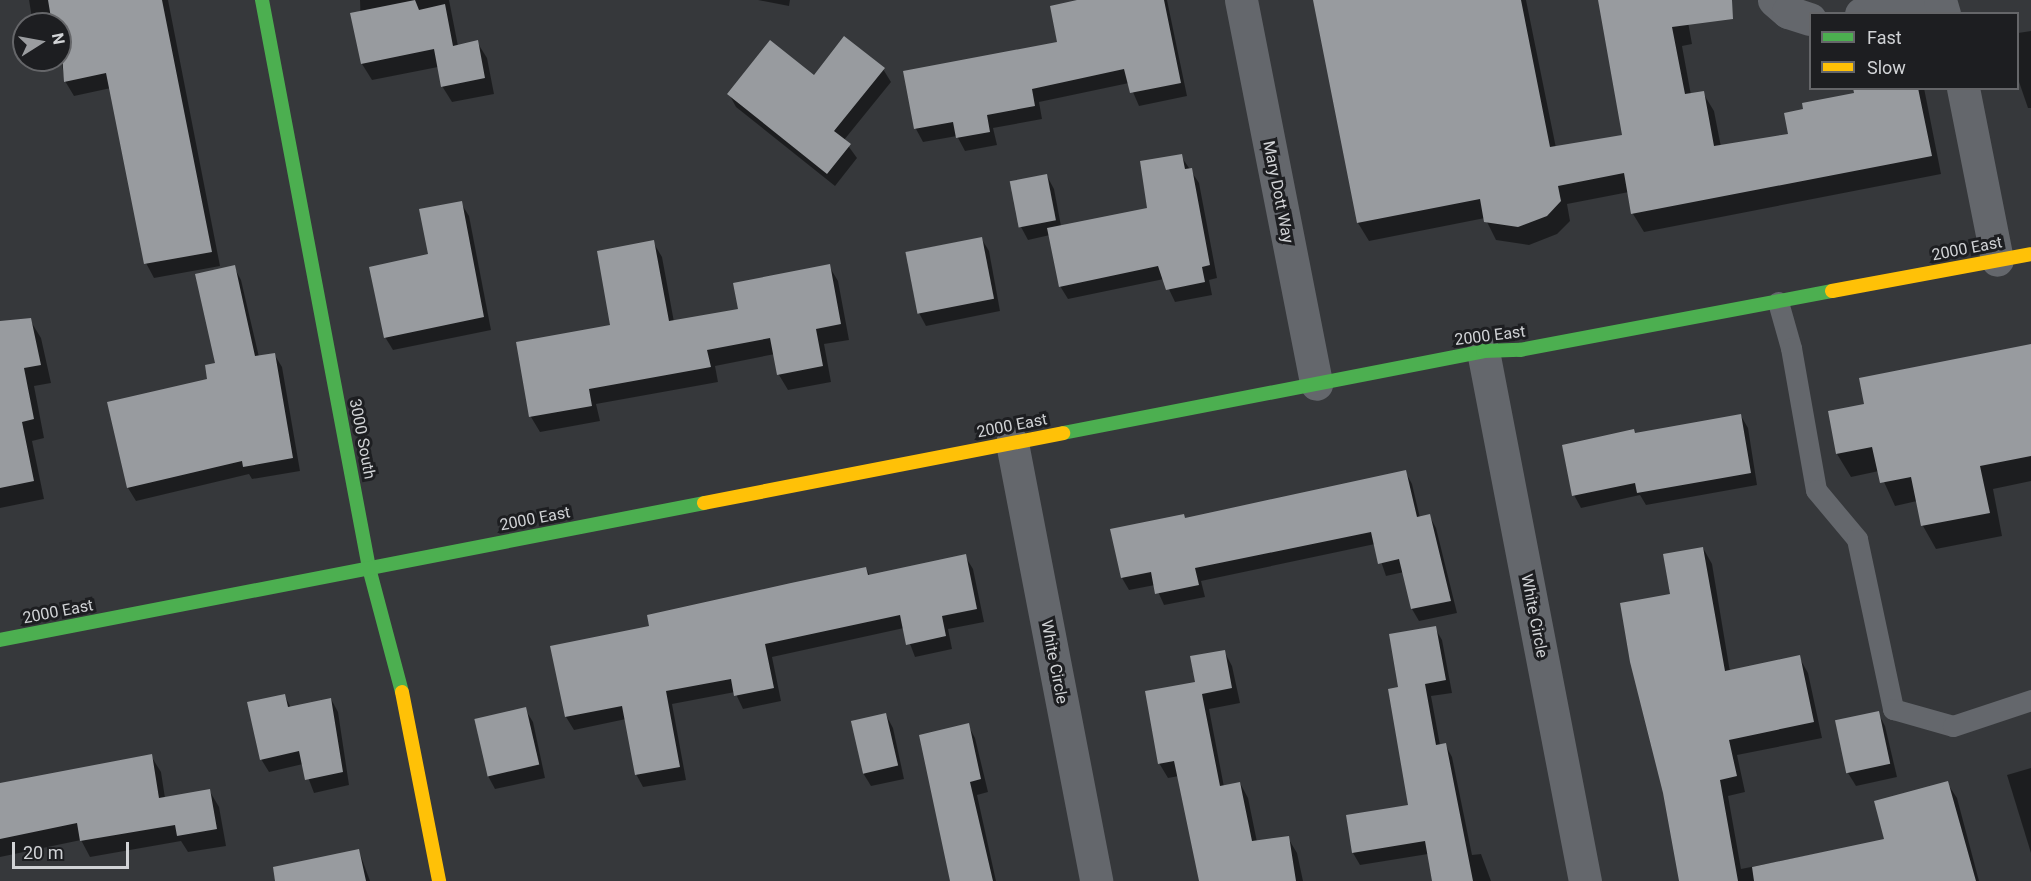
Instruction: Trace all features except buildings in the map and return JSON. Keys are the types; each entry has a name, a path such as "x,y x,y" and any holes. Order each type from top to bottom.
{"street":[{"name":"3000 South","path":"262,0 369,568 381,622 396,659 439,881"},
{"name":"Mary Dott Way","path":"1241,0 1316,384"},
{"path":"1774,0 1788,12 1809,19"},
{"path":"1873,12 1940,0 1943,12"},
{"path":"1963,90 1997,260"},
{"name":"2000 East","path":"0,640 1483,351 1520,350 2031,254"},
{"name":"White Circle","path":"1483,351 1585,881"},
{"name":"White Circle","path":"1012,443 1096,881"}],"lane":[{"path":"1778,302 1791,348 1816,490 1857,539 1893,709 1953,726 2031,700"}],"traffic: fast":[{"path":"262,0 369,568 402,692"},
{"path":"1063,433 1483,351 1520,350 1832,291"},
{"path":"0,640 704,503"}],"traffic: slow":[{"path":"1832,291 2031,254"},
{"path":"704,503 1063,433"},
{"path":"402,692 439,881"}]}
